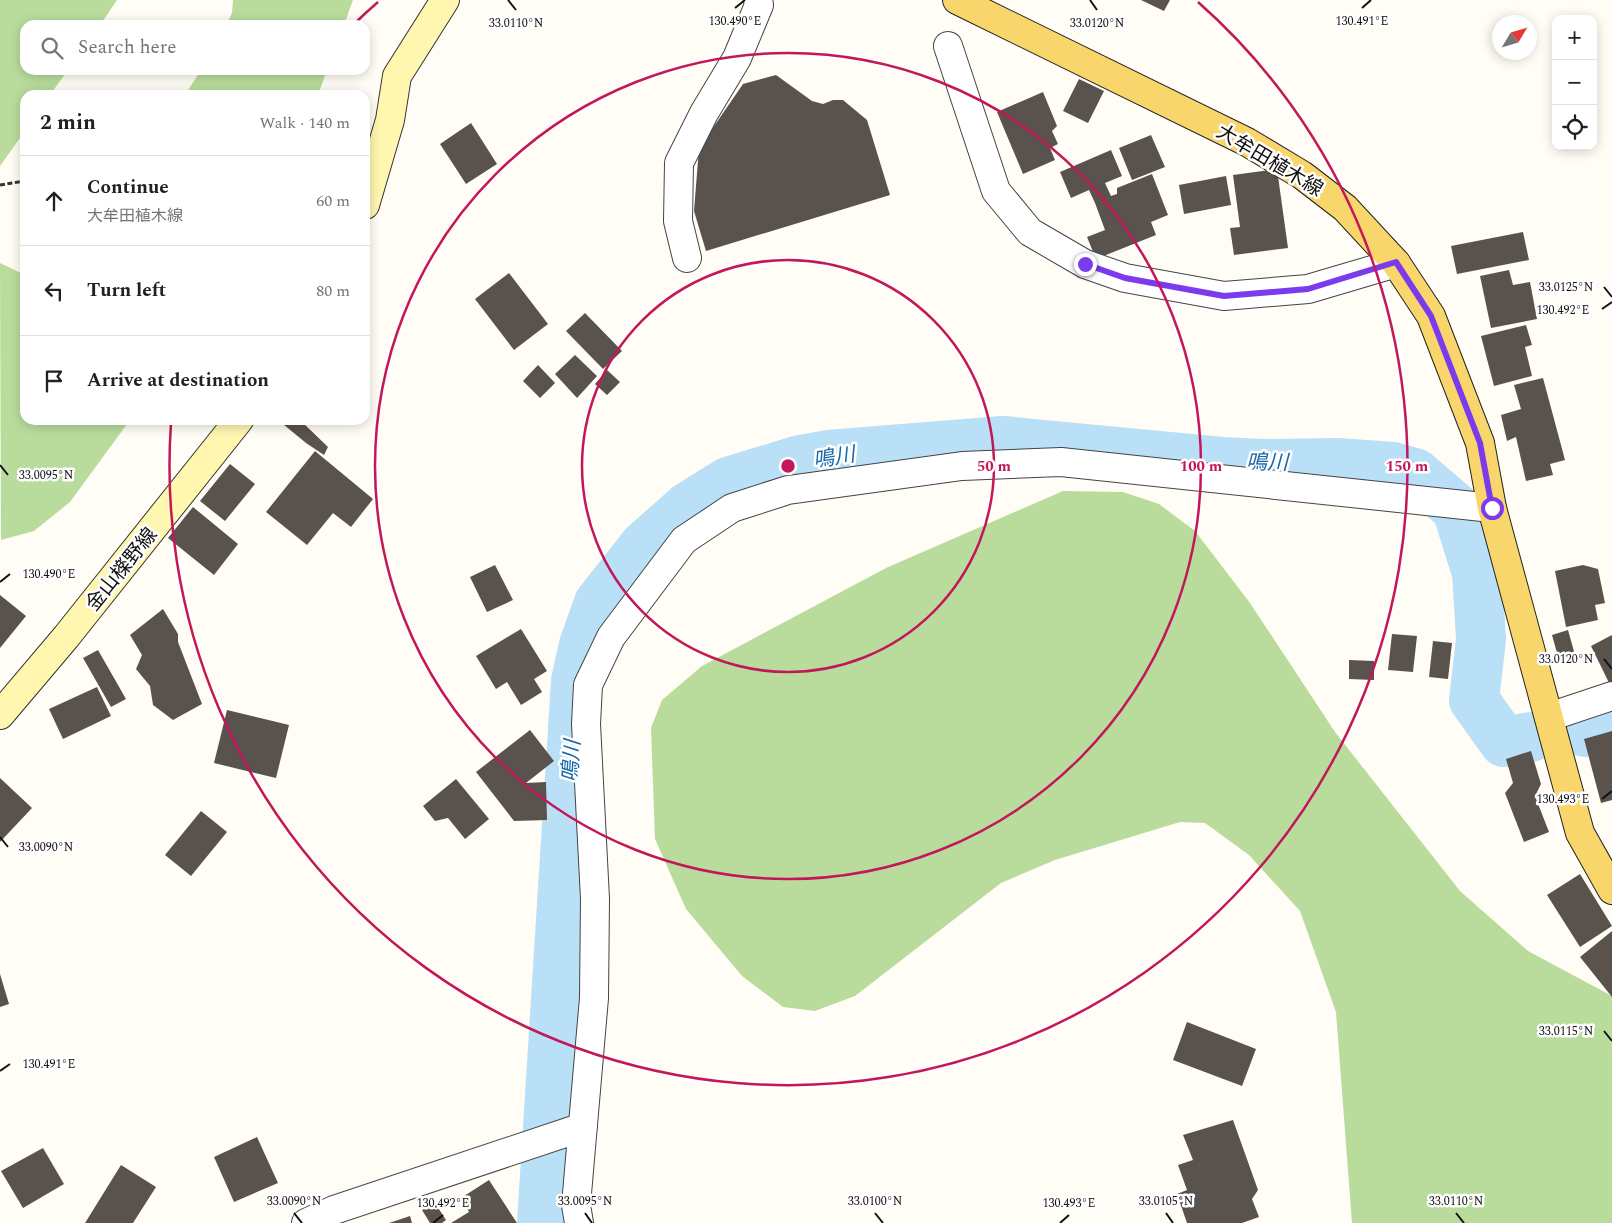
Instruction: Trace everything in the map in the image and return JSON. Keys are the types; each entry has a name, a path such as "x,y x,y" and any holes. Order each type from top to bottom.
{"main road":[{"path":"370,188 390,120 397,76 445,0"},
{"name":"大牟田植木線","path":"957,0 1247,142 1286,166 1345,208 1396,262 1431,316 1480,443 1492,508 1580,833 1612,890"},
{"name":"金山檪野線","path":"0,715 66,637 235,425"}],"street":[{"path":"687,258 678,221 679,163 704,113 737,58 759,5 758,0"},
{"path":"948,46 996,191 1030,232 1085,264 1125,278 1224,296 1308,289 1396,262"},
{"path":"579,1223 576,1206 594,998 594,928 586,724 588,685 611,637 684,540 732,508 788,490 962,466 1051,462 1492,508"},
{"path":"1549,717 1612,696"},
{"path":"306,1223 334,1210 583,1127"}],"path":[{"path":"0,185 20,182"}],"green space":[{"path":"0,0 117,0 103,20 20,20 20,75 64,75 54,90 20,90 20,138 0,166"},
{"path":"233,0 353,0 346,20 228,20 232,13"},
{"path":"198,75 325,75 320,90 188,90"},
{"path":"0,263 20,273 20,425 126,425 70,502 34,531 1,540"},
{"path":"1063,491 1123,492 1159,504 1195,531 1250,603 1335,732 1460,891 1528,951 1612,996 1612,1223 1352,1223 1336,1012 1300,911 1249,855 1205,823 1180,822 1055,860 1001,883 855,996 815,1011 783,1007 742,976 686,909 655,839 651,728 662,700 702,666 886,568"}],"building":[{"path":"1141,0 1170,0 1164,11"},
{"path":"776,75 812,101 823,104 833,100 843,100 867,120 890,195 706,251 694,211 699,148 743,84"},
{"path":"1079,79 1104,91 1088,123 1063,111"},
{"path":"1043,92 1057,126 1052,131 1058,144 1050,148 1055,160 1023,174 997,112"},
{"path":"471,123 497,164 466,184 440,144"},
{"path":"1151,135 1165,167 1132,180 1119,148"},
{"path":"1111,150 1122,176 1105,183 1111,196 1117,194 1117,188 1152,174 1168,215 1151,222 1156,235 1096,259 1087,237 1105,230 1095,203 1089,190 1071,198 1060,172"},
{"path":"1277,169 1288,248 1234,255 1230,228 1240,227 1233,175"},
{"path":"1226,176 1231,205 1184,214 1179,185"},
{"path":"1523,232 1529,260 1457,274 1451,246"},
{"path":"1509,270 1513,285 1530,282 1537,319 1491,328 1480,276"},
{"path":"509,273 548,324 514,350 475,299"},
{"path":"585,313 622,351 603,369 566,331"},
{"path":"1526,325 1532,345 1525,347 1532,376 1494,386 1481,336"},
{"path":"575,355 597,376 577,398 555,374"},
{"path":"538,365 555,383 540,398 523,381"},
{"path":"607,370 620,382 607,395 595,384"},
{"path":"1543,378 1565,460 1550,464 1553,475 1526,481 1516,437 1507,441 1501,415 1521,409 1514,385"},
{"path":"284,425 305,425 328,447 324,455"},
{"path":"315,451 373,499 351,527 333,513 307,545 266,512"},
{"path":"230,464 255,484 225,521 200,501"},
{"path":"193,507 238,544 214,575 168,538"},
{"path":"495,565 513,600 487,612 470,577"},
{"path":"1583,565 1598,569 1605,603 1595,605 1598,620 1566,627 1555,571"},
{"path":"0,595 26,616 0,648"},
{"path":"163,609 178,634 178,642 202,704 173,720 153,705 150,686 136,669 142,655 130,635"},
{"path":"521,629 547,671 534,679 542,692 521,705 507,682 496,689 476,656"},
{"path":"1568,630 1575,655 1559,660 1552,635"},
{"path":"1392,634 1417,636 1413,672 1388,670"},
{"path":"1612,635 1612,689 1591,646"},
{"path":"1433,641 1452,643 1448,679 1429,677"},
{"path":"98,650 126,699 111,707 83,658"},
{"path":"1349,660 1374,661 1374,680 1349,679"},
{"path":"97,687 111,716 63,739 49,709"},
{"path":"227,710 289,725 276,778 214,763"},
{"path":"530,730 554,761 526,783 546,782 547,820 514,821 476,772"},
{"path":"1612,731 1612,800 1601,803 1584,739"},
{"path":"1531,751 1541,784 1535,796 1549,832 1524,842 1505,793 1513,783 1506,759"},
{"path":"0,778 32,808 0,842"},
{"path":"456,779 489,819 465,839 448,818 435,821 423,806"},
{"path":"201,811 227,832 191,876 165,855"},
{"path":"1580,874 1612,926 1580,947 1547,895"},
{"path":"1612,931 1612,997 1580,957"},
{"path":"0,974 9,1004 0,1007"},
{"path":"1187,1022 1256,1049 1242,1086 1173,1060"},
{"path":"1233,1120 1258,1190 1252,1199 1259,1217 1242,1223 1187,1223 1177,1194 1187,1190 1178,1165 1193,1160 1183,1135"},
{"path":"257,1137 278,1183 234,1202 214,1157"},
{"path":"43,1148 64,1184 23,1208 1,1171"},
{"path":"121,1165 156,1187 133,1223 85,1223"},
{"path":"489,1180 517,1223 451,1223 469,1212 461,1198"},
{"path":"435,1203 446,1220 442,1223 430,1223 422,1210"},
{"path":"410,1216 412,1223 389,1223"}],"waterway":[{"name":"鳴川","path":"542,1223 576,681 584,645 599,603 644,546 688,507 728,482 800,460 828,455 1003,441 1222,462 1264,464 1337,463 1393,467 1415,473 1457,509 1477,573 1481,639 1474,700 1504,742 1531,737"},
{"name":"鳴川","path":"1585,732 1612,724"}],"route":[{"path":"1085,264 1125,278 1224,296 1308,289 1396,262 1431,316 1480,443 1492,508"}]}
